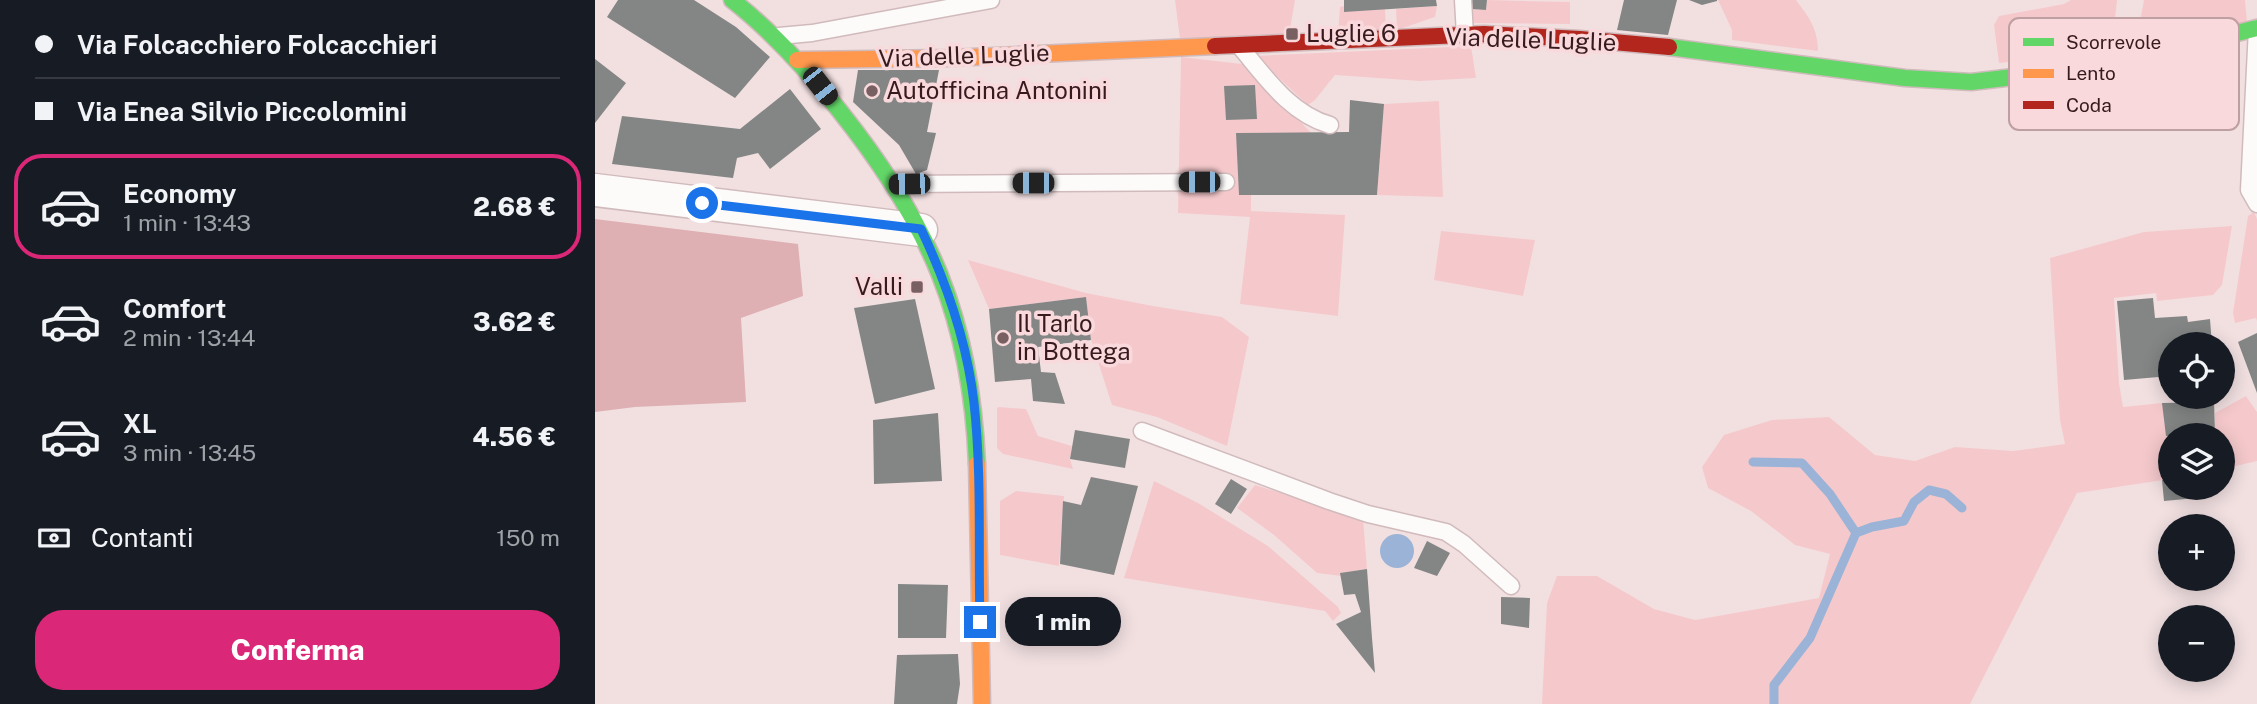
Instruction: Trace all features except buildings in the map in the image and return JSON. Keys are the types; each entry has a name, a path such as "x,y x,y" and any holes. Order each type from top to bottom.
{"street":[{"path":"733,0 775,36 820,86 894,184 921,229 954,310 974,401 978,465 982,704"},
{"name":"Via delle Luglie","path":"2239,32 2257,28"},
{"name":"Via delle Luglie","path":"797,60 949,58 1465,35 1536,36 1718,52 1905,78 1971,82 2009,78"},
{"path":"595,190 921,229"}],"lane":[{"path":"775,36 812,33 991,0"},
{"path":"1463,0 1465,35"},
{"path":"2257,28 2249,190 2257,204"},
{"path":"1240,46 1295,108 1310,118 1330,125"},
{"path":"894,184 1226,182"},
{"path":"1142,431 1368,514 1446,532 1464,544 1511,586"}],"shaded area":[{"path":"1175,0 1295,0 1289,35 1180,39"},
{"path":"1487,0 1570,2 1570,24 1473,23 1472,9 1486,10"},
{"path":"1718,0 1796,0 1812,24 1818,51 1732,40 1732,30"},
{"path":"2071,0 2117,0 2115,18 2009,18 2009,62 1999,63 1994,25 1999,16 2064,4"},
{"path":"2144,0 2245,0 2247,22 2239,24 2239,18 2141,18"},
{"path":"1344,6 1344,11 1385,9 1386,31 1338,34 1340,7"},
{"path":"1437,6 1435,17 1397,30 1396,9"},
{"path":"1471,46 1476,78 1420,81 1335,75 1308,105 1255,56"},
{"path":"1181,57 1242,64 1311,133 1251,195 1251,211 1345,215 1338,316 1240,304 1250,217 1178,213"},
{"path":"1439,101 1443,197 1377,195 1384,104"},
{"path":"2254,212 2257,219 2257,321 2256,318 2235,323 2233,313 2248,216"},
{"path":"595,219 798,244 803,296 741,318 746,402 635,407 595,412"},
{"path":"2232,226 2222,285 2213,295 2157,301 2156,293 2114,298 2123,407 2158,403 2158,409 2173,409 2199,423 2158,423 2158,481 2077,493 1970,704 1542,704 1547,603 1557,576 1597,576 1654,609 1695,620 1819,598 1830,554 1795,545 1751,511 1708,488 1702,467 1724,435 1772,420 1829,417 1875,455 1915,461 1955,447 2013,451 2065,444 2060,420 2050,258 2144,232"},
{"path":"1441,231 1535,240 1523,296 1434,280"},
{"path":"968,260 1086,293 1222,317 1249,337 1227,446 1157,417 1112,405 1091,340 1086,297 989,309"},
{"path":"2246,396 2257,412 2257,461 2235,466 2235,423 2215,423 2215,413 2222,409 2235,409 2235,402"},
{"path":"999,407 1026,409 1038,436 1072,446 1070,459 1073,469 1003,454 997,448"},
{"path":"1154,481 1198,503 1268,546 1338,607 1341,613 1333,621 1325,611 1124,578"},
{"path":"1255,485 1363,518 1367,569 1341,573 1341,576 1317,573 1274,535 1237,508"},
{"path":"1016,491 1064,496 1059,566 1000,555 1000,501"}],"water":[{"path":"1397,534 1409,539 1414,551 1409,563 1397,568 1385,563 1380,551 1385,539"}],"waterway":[{"path":"1753,462 1802,463 1830,494 1856,533 1810,638 1774,685 1774,704"},
{"path":"1856,533 1904,521 1914,502 1929,490 1946,494 1962,508"}],"traffic: fast":[{"path":"732,0 762,25 815,80 871,152 921,234 940,275 955,318 966,363 977,464"},
{"path":"2239,33 2257,28"},
{"path":"1669,47 1905,78 1971,82 2009,78"}],"traffic: slow":[{"path":"797,60 949,58 1215,46"},
{"path":"977,464 982,704"}],"traffic: jam":[{"path":"1215,46 1484,34 1669,47"}],"place":[{"name":"Luglie 6","path":"1292,34"},
{"name":"Autofficina Antonini","path":"872,91"},
{"name":"Valli","path":"917,287"},
{"name":"Il Tarlo in Bottega","path":"1003,338"}],"route":[{"path":"702,203 921,229 954,310 974,401 978,465 980,622"}]}
